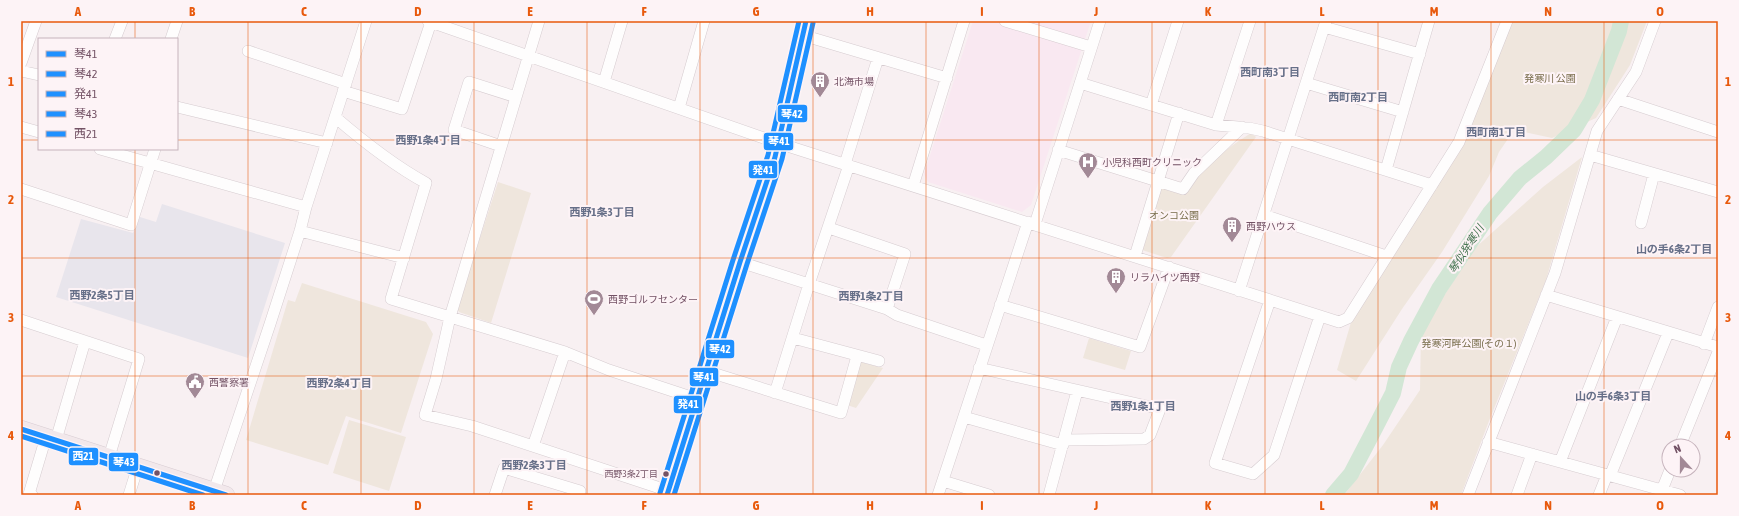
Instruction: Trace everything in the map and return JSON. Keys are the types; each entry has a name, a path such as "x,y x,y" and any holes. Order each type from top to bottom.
{"main road":[{"path":"21,429 138,466 194,490 220,493"}],"street":[{"path":"21,63 36,21"},
{"path":"115,38 122,21"},
{"path":"171,38 177,21"},
{"path":"220,493 306,207 366,21"},
{"path":"248,51 402,109 430,21 778,143 1339,322 1348,318 1459,142 1507,21"},
{"path":"539,21 450,317 436,379 425,416 472,426 668,493 740,262 775,157 806,21"},
{"path":"604,82 622,21"},
{"path":"679,108 704,21"},
{"path":"913,186 964,21"},
{"path":"1005,21 1091,47"},
{"path":"938,495 1000,304 1058,150 1100,21"},
{"path":"1151,104 1178,21"},
{"path":"1216,125 1250,21"},
{"path":"1386,170 1429,21"},
{"path":"1468,495 1555,272 1597,131 1636,72 1655,21"},
{"path":"1239,290 1325,24 1420,54"},
{"path":"802,35 947,78"},
{"path":"775,393 809,284 829,228 878,58"},
{"path":"21,71 38,75"},
{"path":"501,146 454,130 458,116 469,82 516,97"},
{"path":"1080,83 1216,125 1242,127 1263,131 1432,185"},
{"path":"1306,83 1403,112"},
{"path":"1618,100 1718,132"},
{"path":"178,107 327,142"},
{"path":"1135,256 1180,113"},
{"path":"335,117 367,144 410,174 426,183 391,299 565,352 609,370 697,399"},
{"path":"21,127 38,132"},
{"path":"1058,150 1183,189 1194,173 1242,127"},
{"path":"104,150 306,207"},
{"path":"21,189 131,225 155,150"},
{"path":"1590,156 1718,192"},
{"path":"1641,223 1654,174"},
{"path":"1264,215 1349,242 1386,256"},
{"path":"829,228 905,254 887,309"},
{"path":"300,231 404,258"},
{"path":"740,262 887,309 897,315 986,345"},
{"path":"1000,304 1140,346 1169,267"},
{"path":"1546,295 1718,347"},
{"path":"1270,300 1215,464 1253,474 1274,455 1320,316"},
{"path":"1704,344 1718,307"},
{"path":"1560,462 1617,317"},
{"path":"21,322 139,359 109,457"},
{"path":"1599,495 1609,475 1668,333"},
{"path":"793,338 879,361"},
{"path":"32,495 28,494 51,438 85,341"},
{"path":"533,446 565,352"},
{"path":"1683,438 1718,352"},
{"path":"706,372 841,413 858,356"},
{"path":"964,416 1064,443 1144,439 1150,435 1160,409 979,368"},
{"path":"1049,495 1078,391"},
{"path":"1488,442 1680,495"},
{"path":"1517,495 1532,454"},
{"path":"129,495 138,466"},
{"path":"496,495 504,468 580,491 578,495"},
{"path":"1662,490 1667,478"},
{"path":"943,481 989,495"}],"shaded area":[{"path":"973,21 1091,21 1031,205 1022,212 928,182 924,174"},
{"path":"162,204 285,243 248,358 56,297 81,219 133,233 140,217 156,222"}],"green space":[{"name":"発寒川 公園","path":"1512,21 1647,21 1630,65 1596,118 1552,138 1514,130 1499,152 1489,176 1442,252 1402,309 1356,381 1337,370 1352,319 1436,187"},
{"name":"オンコ公園","path":"1251,133 1256,137 1171,257 1167,258 1142,250 1159,190 1163,188 1185,193 1207,166 1231,146"},
{"name":"発寒河畔公園(その１)","path":"1582,157 1546,280 1461,495 1344,495 1383,445 1420,390 1421,331 1475,248 1543,187"},
{"path":"498,182 531,193 491,323 459,312 457,309"},
{"path":"302,283 426,322 433,334 401,433 346,416 328,465 246,440 288,300 295,302"},
{"path":"1089,338 1131,351 1125,370 1083,358"},
{"path":"861,362 883,368 856,408 847,405"},
{"path":"349,420 406,437 389,491 333,473"}],"waterway":[{"name":"琴似発寒川","path":"1333,495 1351,474 1373,432 1393,393 1399,367 1439,289 1490,213 1520,178 1546,157 1574,130 1592,100 1619,31 1621,21"}],"transit line":[{"name":"発41","path":"660,493 733,260 768,155 799,21"},
{"name":"琴41","path":"667,495 740,262 775,157 806,21"},
{"name":"琴42","path":"674,495 782,159 813,23"},
{"name":"琴43","path":"21,429 226,495"},
{"name":"西21","path":"21,436 203,495"}],"place":[{"name":"北海市場","path":"820,98"},
{"name":"小児科西町クリニック","path":"1088,179"},
{"name":"西野ハウス","path":"1232,243"},
{"name":"リラハイツ西野","path":"1116,294"},
{"name":"西野ゴルフセンター","path":"594,316"},
{"name":"西警察署","path":"195,399"},
{"name":"西野3条2丁目","path":"666,474"}],"district":[{"name":"西町南3丁目","path":"1270,72"},
{"name":"西町南2丁目","path":"1358,97"},
{"name":"西町南1丁目","path":"1496,132"},
{"name":"西野1条4丁目","path":"428,140"},
{"name":"西野1条3丁目","path":"602,212"},
{"name":"山の手6条2丁目","path":"1674,249"},
{"name":"西野2条5丁目","path":"102,295"},
{"name":"西野1条2丁目","path":"871,296"},
{"name":"西野2条4丁目","path":"339,383"},
{"name":"山の手6条3丁目","path":"1613,396"},
{"name":"西野1条1丁目","path":"1143,406"},
{"name":"西野2条3丁目","path":"534,465"}]}
